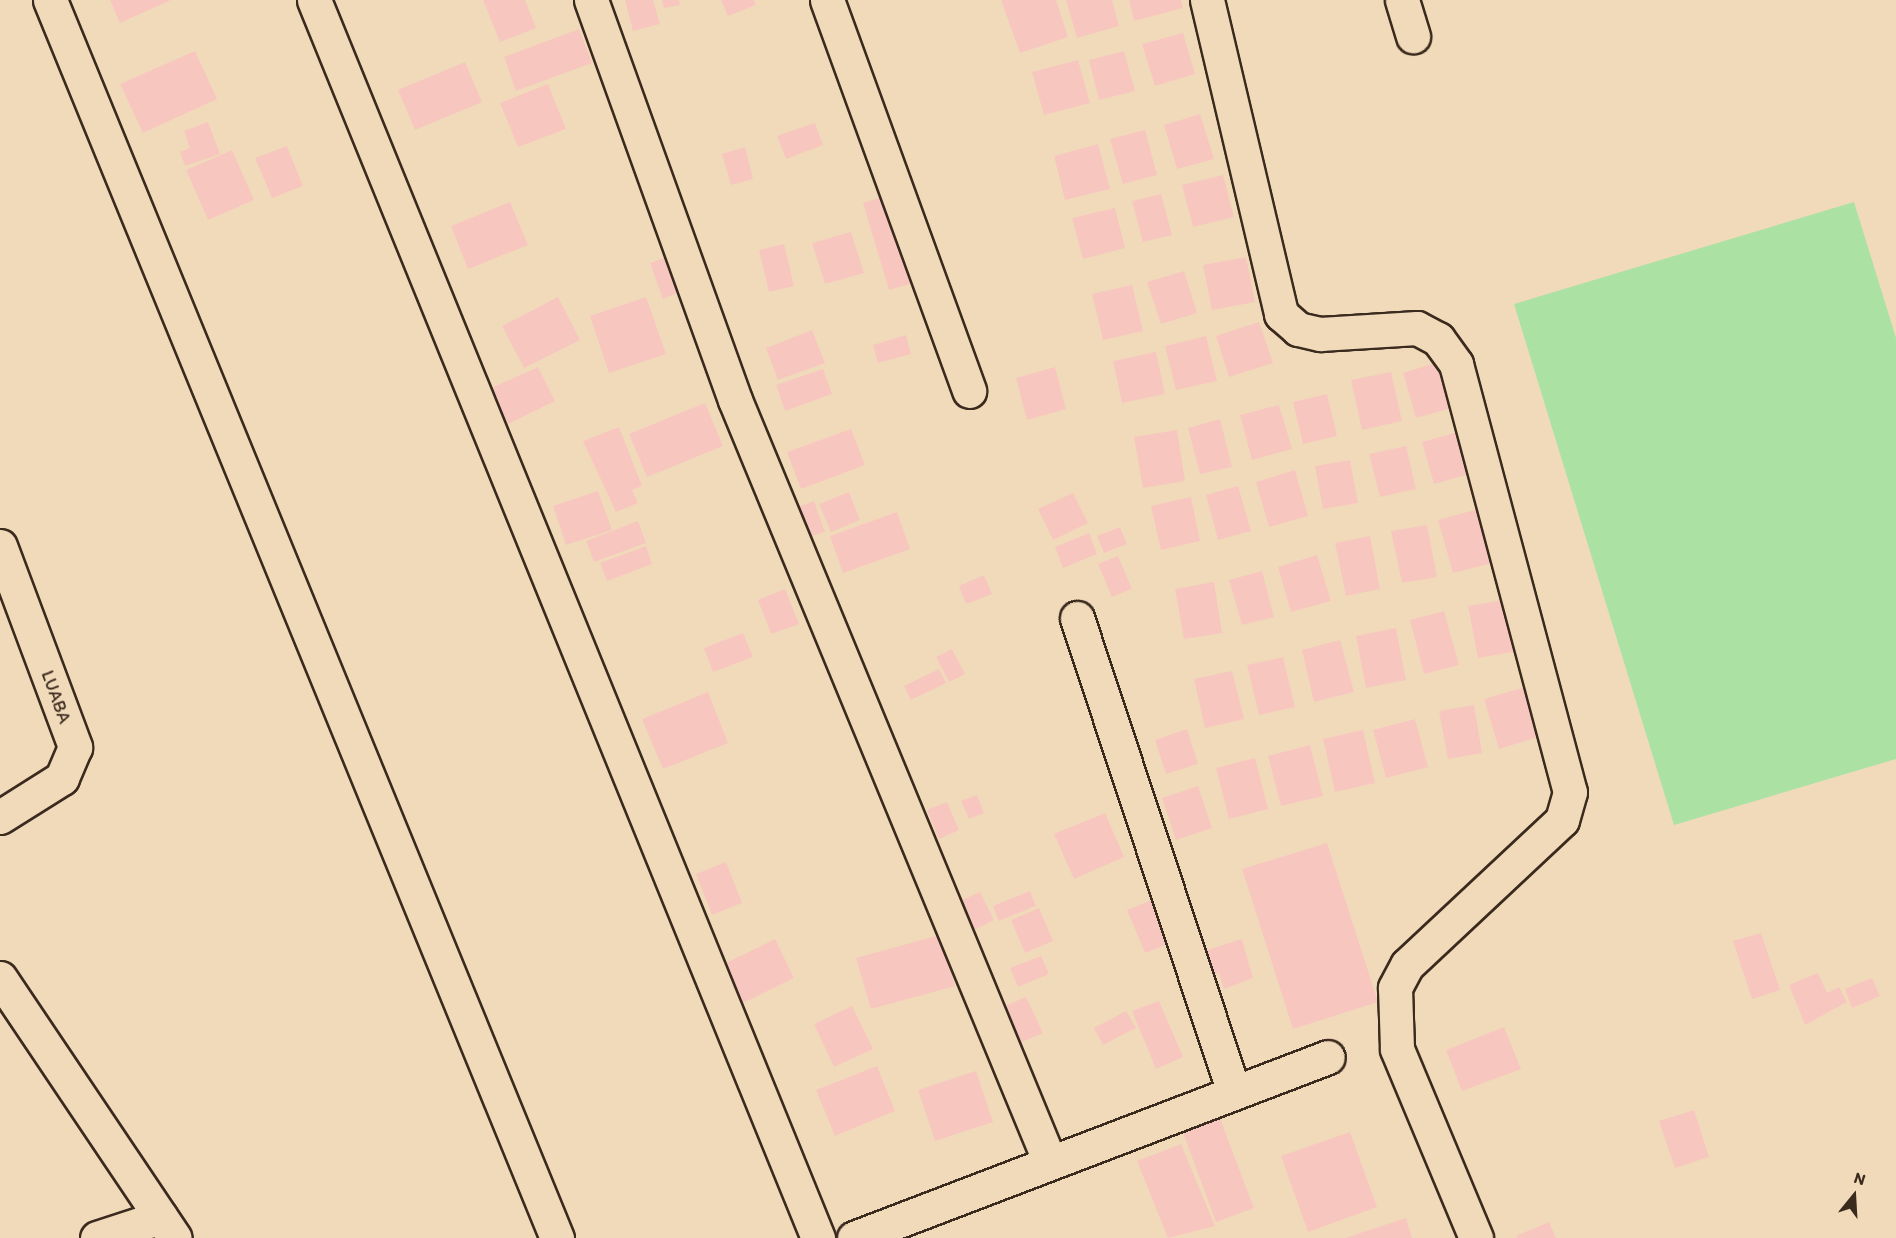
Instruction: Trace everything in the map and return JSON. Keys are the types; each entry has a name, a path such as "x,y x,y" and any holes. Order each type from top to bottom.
{"street":[{"path":"50,0 557,1238"},
{"path":"314,0 819,1238"},
{"path":"591,0 735,400 1049,1160"},
{"path":"827,0 969,392"},
{"path":"1207,0 1281,314 1298,329 1320,334 1417,328 1438,339 1456,364 1570,792 1562,819 1407,965 1395,988 1397,1049 1476,1238"},
{"path":"1402,0 1413,36"},
{"name":"LUABA","path":"0,546 75,747 62,778 0,817"},
{"path":"1077,618 1233,1089"},
{"path":"0,978 168,1228 97,1238"},
{"path":"854,1238 1233,1089 1328,1057"}],"green space":[{"path":"1854,202 1896,338 1896,759 1674,825 1514,304"}],"building":[{"path":"110,0 171,0 120,23"},
{"path":"483,0 525,0 536,28 500,42"},
{"path":"625,0 653,0 660,24 633,31"},
{"path":"662,0 679,0 680,5 664,8"},
{"path":"721,0 754,0 756,5 728,16"},
{"path":"1001,0 1056,0 1068,37 1020,53"},
{"path":"1066,0 1112,0 1119,26 1077,38"},
{"path":"1129,0 1181,0 1183,8 1134,21"},
{"path":"579,29 592,63 516,91 504,57"},
{"path":"1183,33 1195,74 1155,86 1142,44"},
{"path":"195,51 217,99 143,133 120,84"},
{"path":"1124,51 1135,91 1099,100 1089,60"},
{"path":"1078,60 1090,103 1044,115 1032,72"},
{"path":"465,62 482,102 415,130 398,90"},
{"path":"548,84 566,129 518,147 500,103"},
{"path":"1200,114 1214,159 1177,169 1164,125"},
{"path":"208,122 220,154 185,166 180,152 190,148 184,131"},
{"path":"815,123 823,145 786,159 777,136"},
{"path":"1145,130 1157,175 1123,184 1110,139"},
{"path":"1098,144 1110,189 1065,200 1054,156"},
{"path":"287,146 303,186 272,198 255,158"},
{"path":"745,147 753,179 731,185 722,154"},
{"path":"232,150 254,200 208,220 186,170"},
{"path":"1223,175 1234,217 1193,227 1182,185"},
{"path":"891,194 917,282 889,290 863,203"},
{"path":"1161,194 1172,235 1143,242 1132,201"},
{"path":"510,202 528,245 468,269 451,226"},
{"path":"1115,208 1125,248 1083,259 1072,218"},
{"path":"851,232 864,273 825,284 812,243"},
{"path":"784,244 794,286 769,292 759,250"},
{"path":"666,257 680,292 663,299 650,263"},
{"path":"1246,257 1255,302 1212,310 1203,265"},
{"path":"1184,271 1197,313 1161,324 1147,282"},
{"path":"1132,285 1143,331 1103,340 1092,294"},
{"path":"558,297 580,340 524,368 502,326"},
{"path":"646,297 666,354 609,373 590,316"},
{"path":"1259,322 1273,363 1229,377 1216,336"},
{"path":"812,330 825,363 778,380 766,348"},
{"path":"906,335 911,354 878,363 873,345"},
{"path":"1206,336 1217,381 1176,390 1165,346"},
{"path":"1156,352 1165,394 1122,403 1113,361"},
{"path":"1441,361 1455,407 1416,418 1403,373"},
{"path":"538,367 555,401 508,424 491,388"},
{"path":"1055,367 1066,409 1027,420 1016,378"},
{"path":"823,369 832,394 785,411 776,385"},
{"path":"1391,372 1402,421 1362,430 1351,380"},
{"path":"1327,394 1337,436 1303,444 1293,402"},
{"path":"705,403 723,446 647,477 629,434"},
{"path":"1279,405 1292,449 1252,460 1240,415"},
{"path":"1220,419 1232,467 1200,474 1188,428"},
{"path":"619,427 642,486 632,490 638,503 616,512 583,441"},
{"path":"851,429 865,465 801,489 787,452"},
{"path":"1177,430 1185,481 1143,488 1134,437"},
{"path":"1461,431 1473,473 1434,484 1422,442"},
{"path":"1406,446 1416,489 1380,497 1369,454"},
{"path":"1350,460 1358,503 1323,509 1315,466"},
{"path":"1295,470 1308,516 1269,527 1256,482"},
{"path":"1238,486 1251,531 1218,540 1206,495"},
{"path":"598,491 612,530 566,545 553,506"},
{"path":"849,492 860,520 831,532 819,504"},
{"path":"1073,493 1088,523 1053,540 1038,509"},
{"path":"1191,497 1200,541 1161,550 1151,506"},
{"path":"814,501 825,532 801,539 791,509"},
{"path":"1482,508 1496,562 1453,573 1438,520"},
{"path":"897,512 910,549 843,573 830,536"},
{"path":"638,521 646,543 594,562 586,541"},
{"path":"1427,525 1437,577 1402,583 1391,531"},
{"path":"1120,527 1127,544 1104,553 1097,536"},
{"path":"1089,533 1097,554 1063,568 1055,547"},
{"path":"1370,536 1380,589 1346,596 1335,543"},
{"path":"646,546 652,564 607,581 600,563"},
{"path":"1317,555 1331,601 1291,612 1278,567"},
{"path":"1118,556 1132,589 1112,597 1098,564"},
{"path":"1262,571 1274,617 1242,625 1229,580"},
{"path":"984,575 992,594 966,604 959,586"},
{"path":"1214,582 1222,633 1184,639 1175,589"},
{"path":"785,589 799,624 771,634 758,600"},
{"path":"1508,599 1518,651 1478,658 1468,606"},
{"path":"1444,611 1459,665 1424,674 1410,620"},
{"path":"1396,628 1406,680 1366,688 1356,636"},
{"path":"743,633 753,657 713,672 704,648"},
{"path":"1340,640 1354,692 1314,702 1302,650"},
{"path":"952,649 965,674 949,682 936,657"},
{"path":"1283,657 1295,707 1259,715 1247,665"},
{"path":"939,669 946,683 911,700 904,686"},
{"path":"1232,671 1244,719 1205,728 1194,679"},
{"path":"1525,687 1541,736 1499,749 1484,699"},
{"path":"708,692 728,743 663,769 642,719"},
{"path":"1474,705 1482,753 1448,759 1439,711"},
{"path":"1415,719 1428,767 1386,778 1373,730"},
{"path":"1187,729 1198,764 1166,774 1155,740"},
{"path":"1363,730 1375,783 1335,792 1323,739"},
{"path":"1310,745 1323,796 1281,806 1268,756"},
{"path":"1255,758 1268,809 1229,819 1216,768"},
{"path":"1198,786 1212,828 1176,840 1162,798"},
{"path":"977,795 984,813 969,819 961,801"},
{"path":"947,802 959,830 939,839 927,810"},
{"path":"1105,813 1124,857 1074,879 1054,834"},
{"path":"1327,843 1378,1002 1293,1029 1242,869"},
{"path":"726,862 742,903 712,915 696,874"},
{"path":"1030,891 1036,906 999,921 993,906"},
{"path":"980,892 994,920 974,930 960,901"},
{"path":"1152,900 1170,943 1145,953 1127,910"},
{"path":"1039,908 1053,941 1025,953 1011,920"},
{"path":"1761,933 1780,990 1752,999 1733,941"},
{"path":"940,935 955,986 871,1009 856,958"},
{"path":"775,939 794,978 741,1004 722,965"},
{"path":"1242,939 1253,978 1224,989 1219,973 1209,976 1201,952"},
{"path":"1041,956 1049,974 1018,987 1010,968"},
{"path":"1818,973 1827,993 1839,987 1847,1002 1805,1025 1789,985"},
{"path":"1872,978 1880,996 1852,1008 1845,989"},
{"path":"1026,997 1043,1033 1017,1044 1000,1008"},
{"path":"1159,1001 1183,1057 1156,1069 1132,1011"},
{"path":"852,1006 873,1049 834,1067 814,1024"},
{"path":"1126,1011 1136,1028 1103,1045 1094,1028"},
{"path":"1504,1027 1521,1069 1462,1091 1446,1050"},
{"path":"877,1066 895,1111 835,1136 816,1090"},
{"path":"976,1071 993,1122 935,1141 918,1090"},
{"path":"1213,1100 1254,1208 1216,1222 1176,1114"},
{"path":"1694,1110 1709,1157 1675,1168 1659,1121"},
{"path":"1350,1132 1377,1207 1308,1232 1281,1156"},
{"path":"1181,1144 1215,1226 1168,1238 1137,1161"},
{"path":"1406,1218 1412,1238 1345,1238"},
{"path":"1549,1222 1556,1238 1517,1238 1516,1236"}]}
